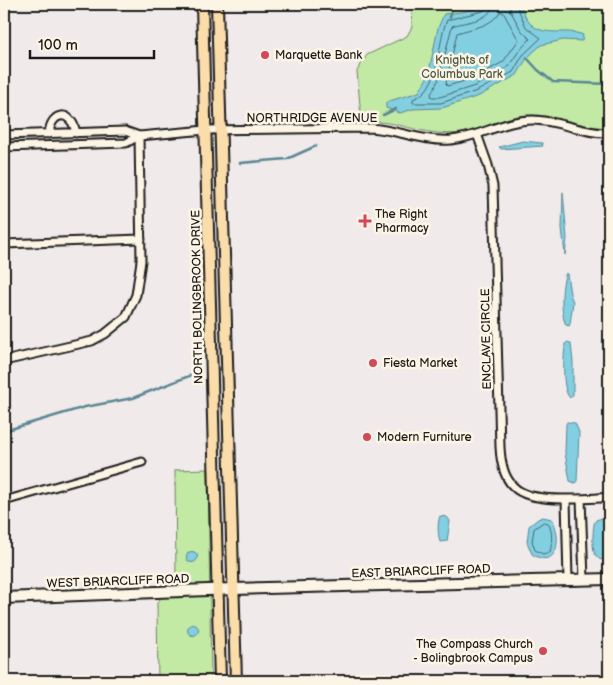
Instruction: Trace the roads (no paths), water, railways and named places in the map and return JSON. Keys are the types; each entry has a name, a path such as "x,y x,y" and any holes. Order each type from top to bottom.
{"main road":[{"name":"NORTH BOLINGBROOK DRIVE","path":"202,4 220,681"},
{"path":"217,4 236,681"}],"street":[{"path":"48,134 51,121 54,118 63,116 73,122 76,133"},
{"name":"NORTHRIDGE AVENUE","path":"139,136 206,130 382,128 418,138 440,140 463,138 512,123 531,120 590,132 609,133"},
{"path":"4,135 124,131 139,136"},
{"name":"ENCLAVE CIRCLE","path":"477,134 493,186 502,468 511,484 524,494 545,499 609,497"},
{"path":"4,147 126,143 139,136"},
{"path":"4,361 92,341 126,317 136,295 140,274 139,136"},
{"path":"4,244 141,239"},
{"path":"4,501 142,462"},
{"path":"581,498 584,579"},
{"path":"566,499 568,580"},
{"name":"EAST BRIARCLIFF ROAD","path":"233,589 609,579"},
{"name":"WEST BRIARCLIFF ROAD","path":"4,598 233,589"}],"water":[{"path":"490,4 520,4 528,21 537,29 550,32 577,33 583,35 582,41 563,40 541,45 527,58 517,75 479,96 442,108 413,109 400,113 386,108 386,102 419,92 428,76 438,28 444,14 461,12"},
{"path":"523,141 542,143 543,146 501,149 499,147"},
{"path":"563,192 567,238 565,255 562,228"},
{"path":"566,273 573,302 569,326 566,325 564,320 562,307 563,284"},
{"path":"568,342 571,344 573,362 573,395 570,398 565,388 564,372 565,344"},
{"path":"567,422 575,423 579,432 577,481 575,483 570,481 565,453"},
{"path":"440,516 447,517 450,521 447,541 440,542 438,523"},
{"path":"543,517 552,519 557,534 556,549 553,555 548,558 541,558 532,554 527,542 529,526"},
{"path":"609,517 609,560 598,558 593,546 594,524 596,520"},
{"path":"192,551 198,557 192,563 186,557"},
{"path":"193,624 199,630 193,636 187,630"}],"waterway":[{"path":"450,17 453,4"},
{"path":"527,58 553,82 609,84"},
{"path":"383,115 396,109"},
{"path":"240,163 287,159 316,146"},
{"path":"4,431 85,407 133,398 189,376 200,375"}],"place":[{"name":"Marquette Bank","path":"265,55"},
{"name":"The Right Pharmacy","path":"365,221"},
{"name":"Fiesta Market","path":"373,363"},
{"name":"Modern Furniture","path":"367,437"},
{"name":"The Compass Church - Bolingbrook Campus","path":"543,651"}],"park label":[{"name":"Knights of Columbus Park","path":"462,67"}]}
